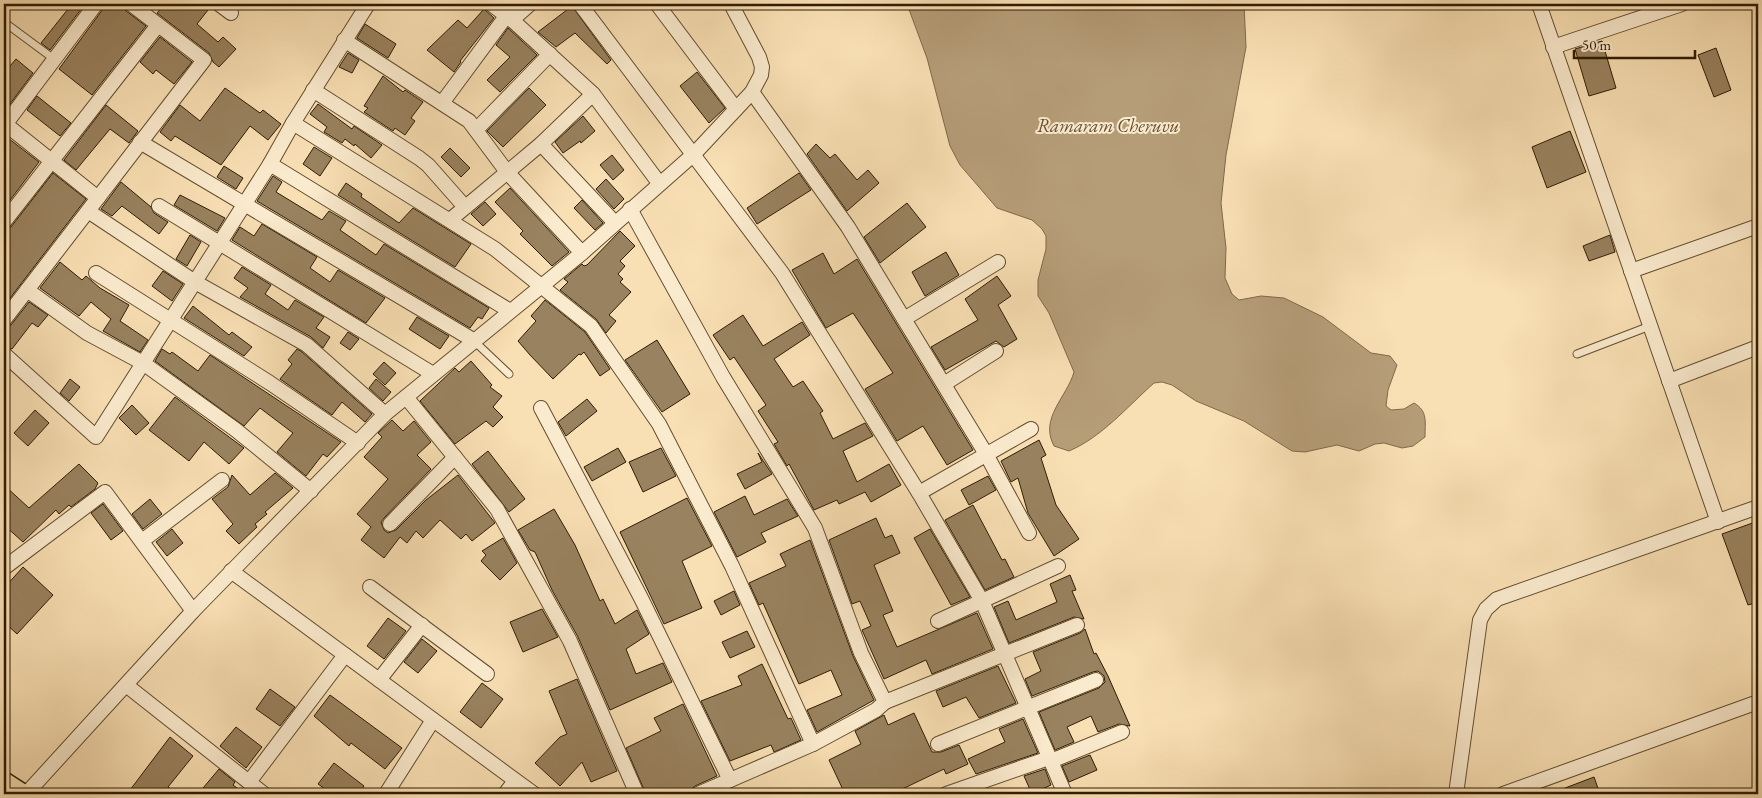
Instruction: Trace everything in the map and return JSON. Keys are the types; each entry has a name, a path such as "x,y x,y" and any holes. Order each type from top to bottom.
{"main road":[{"path":"4,783 21,794"}],"street":[{"path":"96,4 4,124 98,198"},
{"path":"7,311 27,290 204,60 131,4"},
{"path":"219,4 231,12"},
{"path":"4,354 96,437 270,164 293,122 368,4"},
{"path":"491,4 550,54 593,94 659,183"},
{"path":"442,103 509,18 530,4"},
{"path":"580,4 782,272 919,493 982,601 1004,656 1065,794"},
{"path":"657,4 736,109"},
{"path":"26,794 193,611 386,414 473,340 544,286 582,253 694,154 752,92 761,74 762,66 759,56 731,4"},
{"path":"1539,4 1718,522"},
{"path":"1553,47 1682,4"},
{"path":"4,222 158,25"},
{"path":"344,40 469,121 507,172 582,253"},
{"path":"476,130 550,54"},
{"path":"313,90 419,158 428,165 465,207"},
{"path":"752,92 848,227 986,454 1029,532"},
{"path":"450,220 541,144 593,94"},
{"path":"293,122 495,249 544,286 591,326 659,424 732,566 813,744"},
{"path":"140,142 473,340"},
{"path":"541,144 615,222"},
{"path":"270,164 510,311"},
{"path":"159,206 433,374"},
{"path":"630,209 723,377 816,528 861,653 885,702"},
{"path":"88,211 195,282 307,345 386,414"},
{"path":"1631,271 1758,226"},
{"path":"904,320 998,262"},
{"path":"96,273 270,383 358,443"},
{"path":"27,290 87,333 143,363 236,430 311,491"},
{"path":"1669,381 1758,347"},
{"path":"944,384 996,350"},
{"path":"406,397 497,509 570,641 637,794"},
{"path":"541,408 641,598 730,780"},
{"path":"919,493 1031,428"},
{"path":"390,524 455,457"},
{"path":"142,541 222,480"},
{"path":"4,568 106,492 193,611"},
{"path":"1456,794 1480,620 1486,609 1497,599 1758,507"},
{"path":"938,621 1058,566"},
{"path":"231,571 534,794"},
{"path":"370,587 487,674"},
{"path":"378,680 422,625"},
{"path":"698,794 813,744 876,710 885,702 1004,656 1077,625"},
{"path":"249,782 345,655"},
{"path":"938,744 1096,680"},
{"path":"126,685 264,794"},
{"path":"1502,794 1758,702"},
{"path":"386,794 433,720"},
{"path":"946,794 1050,759 1122,732"},
{"path":"505,794 515,780"}],"lane":[{"path":"4,22 54,59"},
{"path":"1577,354 1650,326"},
{"path":"473,340 508,374"}],"water":[{"name":"Ramaram Cheruvu","path":"907,4 1244,4 1246,47 1226,155 1221,203 1226,248 1225,278 1232,294 1239,300 1261,296 1284,298 1323,317 1371,353 1390,356 1397,365 1388,390 1386,406 1391,410 1404,409 1414,403 1418,406 1425,417 1425,437 1413,446 1402,448 1384,443 1375,444 1359,451 1337,445 1305,452 1292,451 1244,421 1196,401 1172,385 1162,382 1154,383 1114,421 1081,445 1069,451 1054,446 1050,436 1052,417 1074,372 1049,313 1038,296 1038,280 1046,249 1046,236 1042,229 1032,220 997,208 960,165 950,146 927,58"}],"building":[{"path":"72,4 85,4 50,50 41,43"},
{"path":"105,4 121,4 126,11 146,26 92,95 59,69"},
{"path":"165,4 201,4 208,10 197,24 218,42 223,37 236,49 219,67 213,62 209,53 157,13"},
{"path":"572,6 611,60 607,64 575,33 556,47 538,32"},
{"path":"484,9 494,18 460,61 454,72 427,50 458,20 467,28"},
{"path":"365,24 396,44 388,58 357,38"},
{"path":"508,28 537,55 500,92 487,80 510,57 496,45"},
{"path":"160,37 192,62 174,84 156,70 153,74 140,62"},
{"path":"1602,41 1616,88 1589,96 1575,49"},
{"path":"1716,48 1731,90 1714,97 1698,55"},
{"path":"348,53 359,60 352,73 339,67"},
{"path":"16,59 33,73 4,112 4,73"},
{"path":"697,72 725,108 709,123 680,86"},
{"path":"383,76 403,92 405,90 423,102 411,118 415,121 405,135 395,128 393,131 364,112 368,108 364,106"},
{"path":"225,88 260,113 263,110 281,124 268,140 250,126 221,165 175,136 171,141 160,132 180,105 200,121"},
{"path":"529,88 546,105 503,147 487,131"},
{"path":"37,96 71,123 60,136 27,110"},
{"path":"318,104 352,129 354,126 382,145 371,158 355,144 354,146 345,139 342,143 324,132 327,127 310,114"},
{"path":"106,105 138,131 129,143 110,129 76,170 64,160"},
{"path":"583,116 595,131 581,143 580,141 563,153 555,142"},
{"path":"1570,131 1586,172 1547,188 1532,147"},
{"path":"4,135 39,162 4,208"},
{"path":"816,144 830,158 835,154 857,180 868,170 879,183 847,211 807,154"},
{"path":"314,147 332,158 320,176 303,164"},
{"path":"450,148 470,168 461,177 441,157"},
{"path":"612,155 624,170 613,180 600,165"},
{"path":"224,166 243,178 236,189 217,177"},
{"path":"53,173 86,199 4,306 4,274 10,266 4,261 4,231 11,227"},
{"path":"799,173 811,190 757,224 747,208"},
{"path":"273,176 282,182 276,192 322,220 329,211 346,221 340,230 376,255 384,244 489,308 482,319 478,317 470,328 257,201"},
{"path":"606,179 624,199 614,209 596,189"},
{"path":"121,182 151,207 154,213 168,222 159,234 122,206 112,216 101,209"},
{"path":"346,183 362,194 361,197 399,223 413,208 471,244 455,267 338,195"},
{"path":"510,188 569,252 552,266 520,234 523,231 495,202"},
{"path":"180,195 225,218 217,231 174,205"},
{"path":"582,200 603,223 595,230 574,208"},
{"path":"485,202 496,214 483,226 471,214"},
{"path":"907,203 926,227 880,263 864,237"},
{"path":"262,224 317,257 310,268 330,282 338,270 385,298 366,323 232,240 240,227 254,236"},
{"path":"620,231 635,246 620,261 625,266 618,274 623,279 620,282 631,292 609,315 616,321 606,333 596,319 560,290 568,282 564,279 582,264 584,266 587,265"},
{"path":"190,235 201,242 187,266 176,259"},
{"path":"1610,235 1615,252 1589,261 1583,246"},
{"path":"946,252 959,275 925,296 912,272"},
{"path":"823,253 834,274 857,259 973,450 947,465 923,426 897,441 865,389 893,373 853,313 826,328 792,270"},
{"path":"60,262 82,280 86,276 100,288 129,305 120,321 148,340 140,352 103,331 111,319 91,302 79,316 40,288"},
{"path":"242,267 271,285 265,294 288,310 295,300 324,317 316,328 330,337 323,348 311,337 240,297 248,288 234,278"},
{"path":"163,271 183,284 172,301 152,286"},
{"path":"997,276 1011,296 998,305 1017,339 1004,347 996,341 945,370 931,347 978,320 965,299"},
{"path":"545,300 585,332 610,369 600,376 584,352 581,355 579,354 553,379 530,355 518,341 536,321 531,316"},
{"path":"29,302 48,315 38,327 32,323 12,349 4,345 4,329 11,325"},
{"path":"193,306 229,335 232,332 252,347 244,356 184,318"},
{"path":"743,315 763,346 802,322 810,335 774,359 793,387 803,381 823,411 820,413 833,439 865,423 873,436 843,451 857,482 889,464 901,485 871,502 865,492 839,504 837,500 814,510 789,464 787,466 774,444 778,442 758,411 766,405 734,357 730,360 713,335"},
{"path":"417,317 449,336 440,349 409,329"},
{"path":"348,332 359,339 350,350 340,343"},
{"path":"657,340 690,394 662,412 625,360"},
{"path":"162,349 170,354 172,352 198,371 210,355 341,442 327,457 323,454 306,476 277,452 293,433 260,408 244,426 155,361"},
{"path":"297,349 372,414 365,422 342,402 332,415 280,379 292,364 288,360"},
{"path":"471,361 492,385 490,387 502,396 493,407 503,417 493,427 486,421 455,444 420,401 455,368 459,372"},
{"path":"384,362 396,373 385,385 373,374"},
{"path":"70,379 80,387 69,401 60,393"},
{"path":"376,379 391,392 383,401 369,388"},
{"path":"175,397 244,448 229,464 204,442 189,461 149,430"},
{"path":"587,399 597,411 566,436 558,422"},
{"path":"132,405 149,423 136,435 119,418"},
{"path":"35,410 49,423 28,446 14,433"},
{"path":"392,420 403,431 414,421 431,442 417,455 431,469 384,518 381,522 384,530 388,533 396,530 426,500 458,475 495,523 472,541 466,534 461,539 440,520 423,538 416,531 407,543 400,537 384,558 361,540 371,527 357,514 388,479 364,457 382,437 378,433"},
{"path":"1039,440 1046,455 1041,458 1056,505 1079,539 1054,556 1028,513 1018,478 1011,482 1001,461"},
{"path":"618,448 626,462 592,481 584,467"},
{"path":"661,448 676,476 643,492 629,462"},
{"path":"488,451 525,499 509,512 472,464"},
{"path":"758,453 772,474 745,489 737,474 762,462"},
{"path":"79,464 98,483 95,489 71,507 69,505 59,514 56,510 23,542 4,525 4,485 29,508"},
{"path":"275,473 293,488 265,512 267,514 255,524 257,527 239,544 226,531 233,524 212,499 228,487 232,475 250,495"},
{"path":"988,476 996,490 969,505 961,490"},
{"path":"745,496 754,515 787,499 798,516 761,533 766,542 737,557 714,512"},
{"path":"687,498 712,546 682,561 702,608 664,624 620,532"},
{"path":"150,499 162,514 143,529 132,514"},
{"path":"103,504 123,531 111,540 91,513"},
{"path":"973,505 1002,560 1005,559 1014,577 985,590 945,520"},
{"path":"554,509 575,545 600,601 603,599 615,624 637,610 649,634 626,649 636,674 663,663 672,682 610,710 578,637 552,590 535,552 530,550 518,530"},
{"path":"876,518 885,538 892,535 900,553 874,565 893,611 883,615 897,647 977,613 993,649 932,674 926,660 884,679 862,630 871,626 860,601 852,604 829,540"},
{"path":"1758,521 1758,602 1748,605 1722,534"},
{"path":"172,529 183,543 167,556 156,542"},
{"path":"930,529 970,597 951,605 914,538"},
{"path":"503,538 517,563 500,580 481,561 486,555 482,551"},
{"path":"810,540 853,656 874,700 817,732 807,710 842,695 831,670 799,684 763,603 759,605 749,583 786,566 780,554"},
{"path":"23,567 53,595 17,634 4,622 4,588"},
{"path":"1070,575 1076,590 1072,591 1084,619 1074,617 1009,643 994,607 1008,601 1016,620 1057,602 1050,584"},
{"path":"734,591 740,605 721,615 714,601"},
{"path":"542,609 558,637 523,652 510,622"},
{"path":"388,618 406,631 384,659 367,646"},
{"path":"1085,629 1094,654 1096,653 1108,676 1130,726 1119,724 1098,732 1091,716 1067,727 1074,742 1055,750 1039,712 1099,688 1105,682 1104,676 1098,671 1093,672 1032,696 1025,679 1041,671 1033,652 1080,633"},
{"path":"747,631 755,647 730,658 722,642"},
{"path":"422,639 437,651 418,673 404,662"},
{"path":"762,664 788,719 791,718 801,740 774,752 771,745 730,761 701,701 742,685 738,676"},
{"path":"998,666 1016,703 979,718 966,697 943,707 936,691"},
{"path":"577,679 617,771 591,782 582,762 560,786 535,763 560,737 567,734 549,691"},
{"path":"482,683 503,699 481,728 460,712"},
{"path":"270,689 295,707 280,726 256,709"},
{"path":"330,695 402,748 385,769 351,743 349,746 314,716"},
{"path":"683,704 717,776 695,786 685,794 646,794 626,748 661,731 654,718"},
{"path":"914,713 932,752 941,752 959,745 968,764 946,774 944,769 892,794 845,794 829,760 861,744 855,731 884,715 888,725"},
{"path":"1023,719 1038,753 976,774 968,759 1005,742 999,729"},
{"path":"236,727 262,747 246,768 220,746"},
{"path":"170,737 193,756 168,787 177,794 127,794"},
{"path":"1090,755 1097,770 1069,782 1062,766"},
{"path":"334,763 364,786 359,794 332,794 318,784"},
{"path":"219,769 235,782 233,785 245,794 198,794"},
{"path":"1045,769 1051,785 1032,794 1024,776"},
{"path":"1594,777 1600,794 1552,793"}]}
